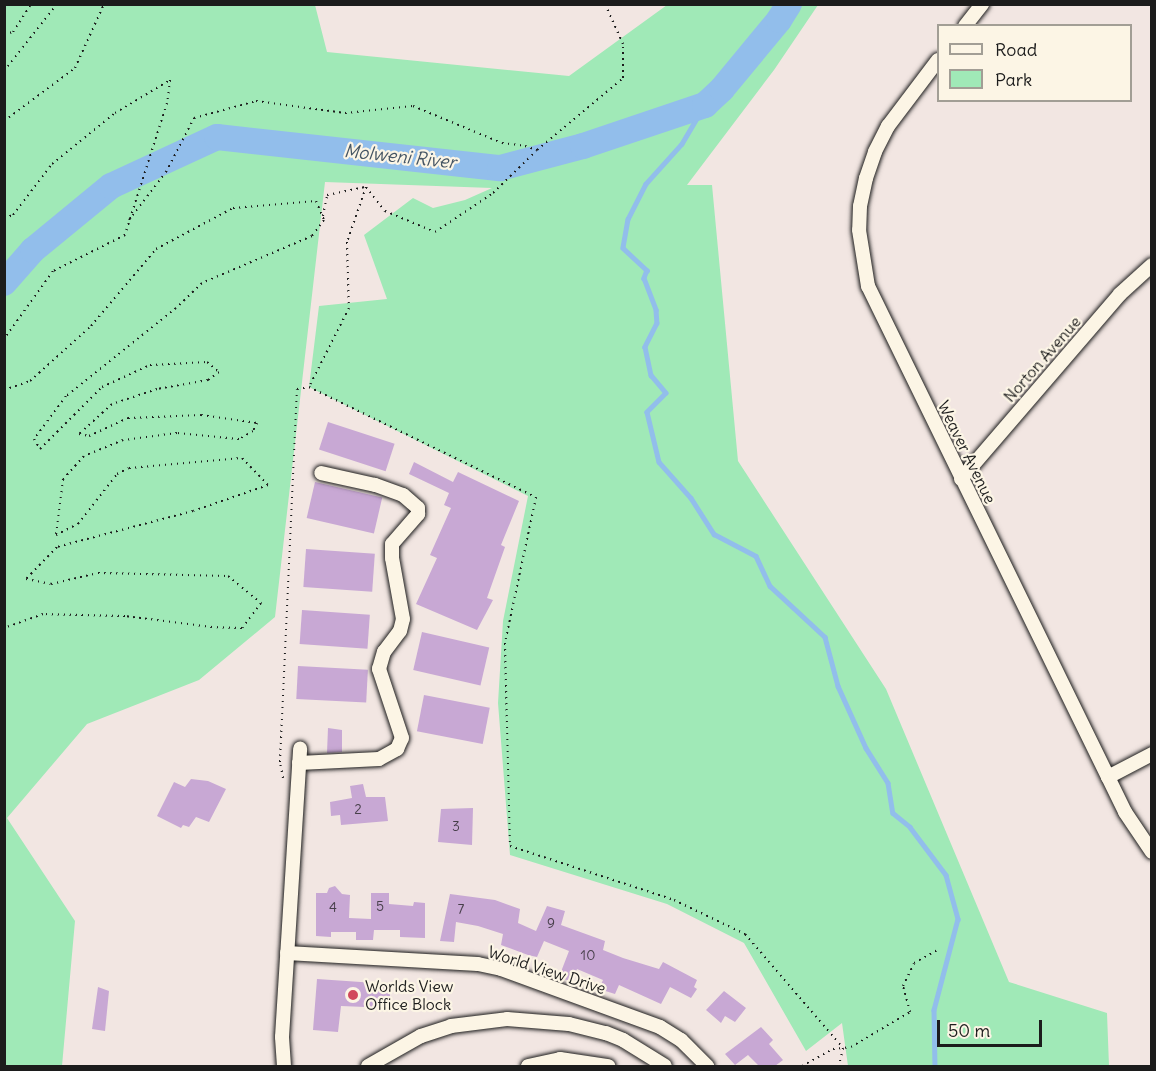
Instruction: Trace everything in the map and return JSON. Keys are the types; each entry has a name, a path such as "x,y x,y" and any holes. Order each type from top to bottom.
{"street":[{"path":"967,24 982,4"},
{"name":"Weaver Avenue","path":"937,63 888,126 875,152 860,206 859,230 868,286 1125,812 1152,852"},
{"name":"Norton Avenue","path":"962,479 1120,294 1152,265"},
{"path":"284,1066 282,1037 299,756 379,759 397,749 402,738 379,669 384,652 400,632 403,619 392,558 392,544 418,514 418,508 403,495 375,485 321,473"},
{"path":"1108,777 1152,754"},
{"name":"World View Drive","path":"287,952 478,964 501,969 660,1027 681,1040 707,1066"},
{"path":"368,1066 421,1036 451,1026 507,1018 542,1020 587,1028 623,1040 666,1066"},
{"path":"528,1066 560,1059 608,1066"}],"path":[{"path":"4,34 13,32 32,4"},
{"path":"4,71 57,4"},
{"path":"4,121 75,68 104,4"},
{"path":"366,187 385,211 435,232 493,193 537,150 623,78 623,44 605,4"},
{"path":"4,218 13,215 52,164 115,113 170,80 167,103 124,236 53,271 4,339"},
{"path":"129,220 166,172 194,118 256,101 345,113 413,106 502,144 525,146 537,150"},
{"path":"4,627 43,614 125,616 212,627 242,628 261,603 228,576 98,573 51,584 26,579 57,547 193,512 268,485 242,458 129,468 117,474 78,524 56,535 63,479 84,456 123,440 177,433 239,439 253,431 258,423 201,415 128,418 89,436 79,434 112,404 157,389 208,380 219,372 207,362 150,365 102,387 40,449 34,439 66,396 176,308 202,283 312,236 324,220 327,195 366,187"},
{"path":"309,387 349,308 347,242 366,187"},
{"path":"4,390 30,381 91,326 156,249 233,208 316,201 323,216"},
{"path":"297,784 285,784 280,762 297,389 309,387 537,497 505,643 510,846 674,900 745,934 843,1048"},
{"path":"802,1066 833,1049 851,1047 910,1012 903,986 914,963 937,950"},
{"path":"839,1066 843,1048"}],"green space":[{"path":"5,4 315,5 327,52 569,76 667,5 818,5 774,70 687,185 712,185 738,461 886,689 1009,982 1107,1013 1109,1066 848,1066 842,1023 806,1051 744,943 667,904 510,855 498,703 503,621 528,496 309,387 319,306 387,299 364,235 413,198 433,208 465,200 492,188 325,182 275,617 199,680 87,724 7,818 75,921 62,1066 5,1066"}],"building":[{"path":"328,422 395,444 386,471 319,450"},
{"path":"414,462 453,482 458,472 519,501 501,545 505,547 487,598 493,600 477,630 416,604 437,558 430,555 451,508 444,505 449,493 409,474"},
{"path":"315,482 382,498 374,534 307,518"},
{"path":"306,549 375,554 372,592 303,587"},
{"path":"302,610 370,615 367,649 300,644"},
{"path":"422,632 489,648 480,686 413,670"},
{"path":"298,666 368,670 366,703 296,699"},
{"path":"424,695 490,708 483,744 417,731"},
{"path":"328,728 342,730 342,752 327,753"},
{"path":"191,779 208,781 226,789 209,822 196,817 189,827 183,825 181,828 157,816 174,782 185,787"},
{"path":"363,784 366,797 385,797 388,821 341,825 340,815 331,816 330,802 352,798 350,786"},
{"path":"473,808 472,845 438,842 441,809"},
{"path":"335,886 342,894 350,895 349,918 371,919 371,893 389,893 389,904 413,906 414,902 425,903 425,938 400,937 400,930 374,930 373,940 356,940 356,932 331,932 331,937 316,936 316,893 327,893 329,888"},
{"path":"450,894 495,900 520,909 518,923 536,931 547,906 565,911 561,925 605,941 603,950 659,969 663,962 697,980 694,987 697,989 691,998 670,987 661,1004 619,985 615,994 599,989 603,980 577,969 572,982 559,977 569,951 544,941 537,957 528,955 501,945 503,934 478,926 456,922 454,942 440,941"},
{"name":"Worlds View Office Block","path":"317,979 390,984 390,1008 341,1006 338,1032 313,1030"},
{"path":"98,987 109,991 105,1031 92,1029"},
{"path":"724,991 746,1008 735,1022 725,1016 721,1023 706,1010"},
{"path":"761,1027 773,1040 769,1044 783,1060 775,1066 759,1066 748,1055 735,1065 725,1054"}],"waterway":[{"name":"Molweni River","path":"4,283 33,250 111,186 217,137 500,168 583,146 705,105 722,89 779,20 789,4"},
{"path":"705,105 682,144 646,184 628,219 623,248 647,270 644,278 656,310 657,323 645,347 651,375 666,393 647,412 659,462 691,498 714,534 756,556 770,586 825,637 838,686 866,748 888,783 893,813 910,827 946,875 958,919 934,1010 935,1066"}],"place":[{"name":"Worlds View Office Block","path":"353,995"}]}
